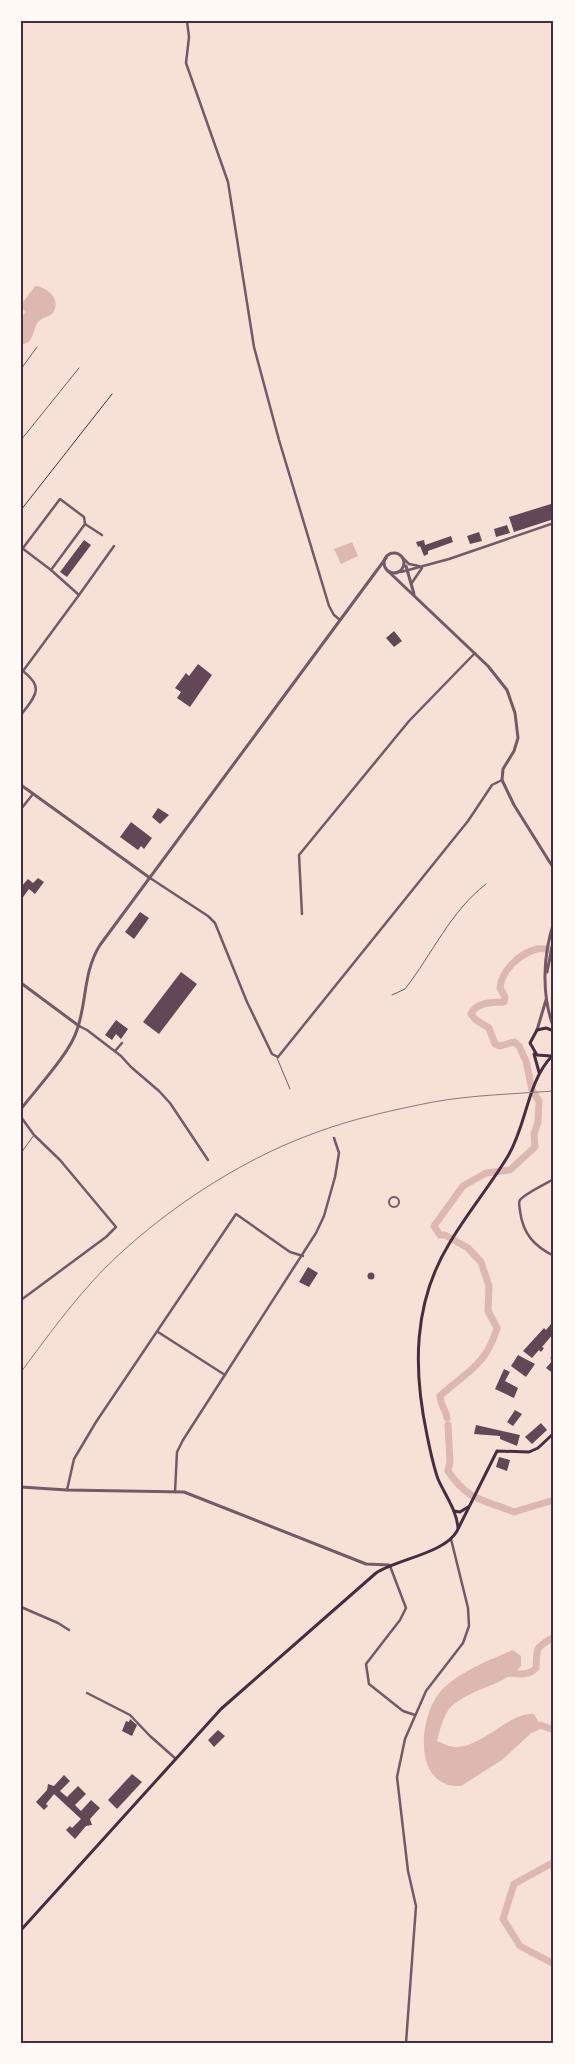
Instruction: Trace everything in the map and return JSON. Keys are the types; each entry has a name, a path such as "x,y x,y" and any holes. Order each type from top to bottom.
{"main road":[{"path":"458,1529 453,1511 438,1478 422,1407 418,1343 421,1316 428,1288 448,1245 503,1165 515,1143 526,1116 539,1072 538,1063 530,1042 537,1030 554,1029"},
{"path":"533,1051 542,1057 553,1055"},
{"path":"539,1072 553,1055"},
{"path":"21,1930 196,1736 237,1695 389,1565 451,1539 458,1529 497,1451 529,1452 553,1434"},
{"path":"453,1511 460,1512 471,1504"}],"street":[{"path":"187,21 189,37 186,63 228,182 254,347 307,539 329,606 334,615 340,620"},
{"path":"79,595 22,548 60,499 84,517 86,524 102,535"},
{"path":"374,574 379,570 400,572 406,569 425,567 554,523"},
{"path":"51,570 86,524"},
{"path":"21,714 36,693 37,686 33,678 24,671 114,546"},
{"path":"21,1108 73,1040 79,1026 87,976 92,960 100,945 374,574 386,558 396,553 410,564 425,567"},
{"path":"386,558 384,564 388,572 416,596 475,653 501,680 510,696 515,713 518,738 514,752 503,769 502,780 514,805 554,869"},
{"path":"403,558 411,588 416,596"},
{"path":"400,572 405,563"},
{"path":"411,588 414,576 425,567"},
{"path":"302,914 299,857 304,849 414,715 475,653"},
{"path":"21,785 150,878 212,919 225,944 247,1002 272,1054 277,1057 462,828 492,785 502,780"},
{"path":"21,809 33,794"},
{"path":"554,923 550,934 546,975 546,997 554,1029"},
{"path":"547,964 554,937"},
{"path":"21,983 115,1051 170,1103 208,1160"},
{"path":"537,1030 546,997"},
{"path":"115,1051 122,1043"},
{"path":"21,1117 34,1135 60,1160 116,1227 21,1300"},
{"path":"175,1492 177,1452 316,1233 326,1208 339,1153 334,1138"},
{"path":"554,1179 522,1197 519,1203 522,1223 526,1233 539,1247 554,1256"},
{"path":"67,1490 74,1459 96,1422 236,1214 290,1252 302,1256"},
{"path":"158,1332 225,1375"},
{"path":"21,1487 67,1490 184,1492 366,1564 389,1565 406,1608 400,1620 366,1664 369,1684 403,1711 415,1715"},
{"path":"406,2043 416,1906 408,1871 397,1777 401,1754 426,1691 463,1643 469,1626 468,1608 451,1539"},
{"path":"21,1607 58,1622 69,1630"},
{"path":"87,1693 130,1715 176,1759"}],"lane":[{"path":"21,369 37,347"},
{"path":"21,440 79,368"},
{"path":"392,995 405,989 454,915 469,897 486,884"},
{"path":"277,1057 290,1089"},
{"path":"21,1153 34,1135"}],"path":[{"path":"21,510 112,394"}],"shaded area":[{"path":"35,286 48,291 52,295 56,303 55,308 53,313 37,323 29,342 21,345 21,320 25,312 21,305"},
{"path":"352,542 358,556 341,564 334,549"},
{"path":"513,1650 521,1656 521,1666 504,1679 461,1699 452,1706 446,1714 437,1741 453,1747 465,1746 476,1742 506,1723 525,1715 534,1714 540,1725 502,1760 461,1786 446,1784 436,1777 429,1768 425,1755 425,1727 434,1701 440,1692 455,1679"}],"building":[{"path":"554,503 554,519 514,532 509,517"},
{"path":"507,525 510,533 496,537 494,529"},
{"path":"479,532 482,541 470,544 467,536"},
{"path":"451,536 453,542 428,551 428,554 424,556 416,542 424,540 425,545"},
{"path":"84,540 91,545 67,577 60,572"},
{"path":"394,631 402,641 394,647 386,638"},
{"path":"198,664 212,675 190,707 177,698 181,692 175,688 186,673 189,676"},
{"path":"158,808 169,815 160,824 152,817"},
{"path":"131,822 152,838 144,849 141,846 138,850 120,837"},
{"path":"38,878 44,882 35,894 29,889 21,900 21,887 28,879 33,883"},
{"path":"140,912 149,918 134,939 125,932"},
{"path":"181,972 197,984 159,1034 143,1022"},
{"path":"116,1020 128,1029 121,1039 116,1034 112,1040 105,1035"},
{"path":"308,1267 318,1273 309,1287 299,1282"},
{"path":"371,1272 375,1276 371,1280 367,1276"},
{"path":"551,1324 554,1327 554,1333 542,1347 544,1348 541,1352 539,1350 532,1358 523,1351 544,1328 546,1330"},
{"path":"518,1355 535,1364 526,1377 511,1366"},
{"path":"553,1356 554,1374 546,1368 553,1360 550,1358"},
{"path":"504,1369 510,1372 505,1381 518,1388 514,1398 495,1389"},
{"path":"515,1410 522,1414 513,1426 507,1422"},
{"path":"541,1423 547,1430 532,1444 525,1437"},
{"path":"476,1425 520,1435 517,1446 500,1439 500,1436 474,1434"},
{"path":"499,1457 510,1460 507,1471 496,1467"},
{"path":"130,1719 137,1725 132,1736 122,1731 126,1721 129,1722"},
{"path":"218,1730 225,1736 214,1747 208,1740"},
{"path":"132,1774 142,1782 117,1809 108,1800"},
{"path":"64,1775 70,1781 60,1791 67,1797 78,1786 86,1794 75,1805 81,1811 91,1800 100,1808 90,1819 92,1825 86,1826 75,1839 66,1830 70,1826 72,1828 81,1819 54,1794 44,1810 36,1802 47,1790 48,1784 54,1786"}],"waterway":[{"path":"447,1418 440,1396 481,1360 497,1328 488,1311 489,1286 481,1262 468,1248 445,1235 440,1235 434,1226 463,1186 486,1173 510,1170 535,1147 534,1134 538,1122 539,1101 532,1090 526,1061 519,1046 514,1042 500,1046 495,1044 489,1028 476,1020 471,1014 481,1005 504,1002 505,997 500,988 501,982 512,964 524,954 537,949 554,950"},
{"path":"448,1425 450,1462 448,1471 463,1489 470,1494 514,1512 554,1500"},
{"path":"507,1673 523,1674 533,1671 536,1668 538,1648 554,1637"},
{"path":"532,1729 540,1725 554,1730"},
{"path":"554,1862 514,1884 503,1919 520,1946 554,1964"}],"railway":[{"path":"21,1372 82,1294 126,1248 201,1191 256,1159 284,1145 327,1129 387,1112 433,1102 463,1098 554,1091"}]}
